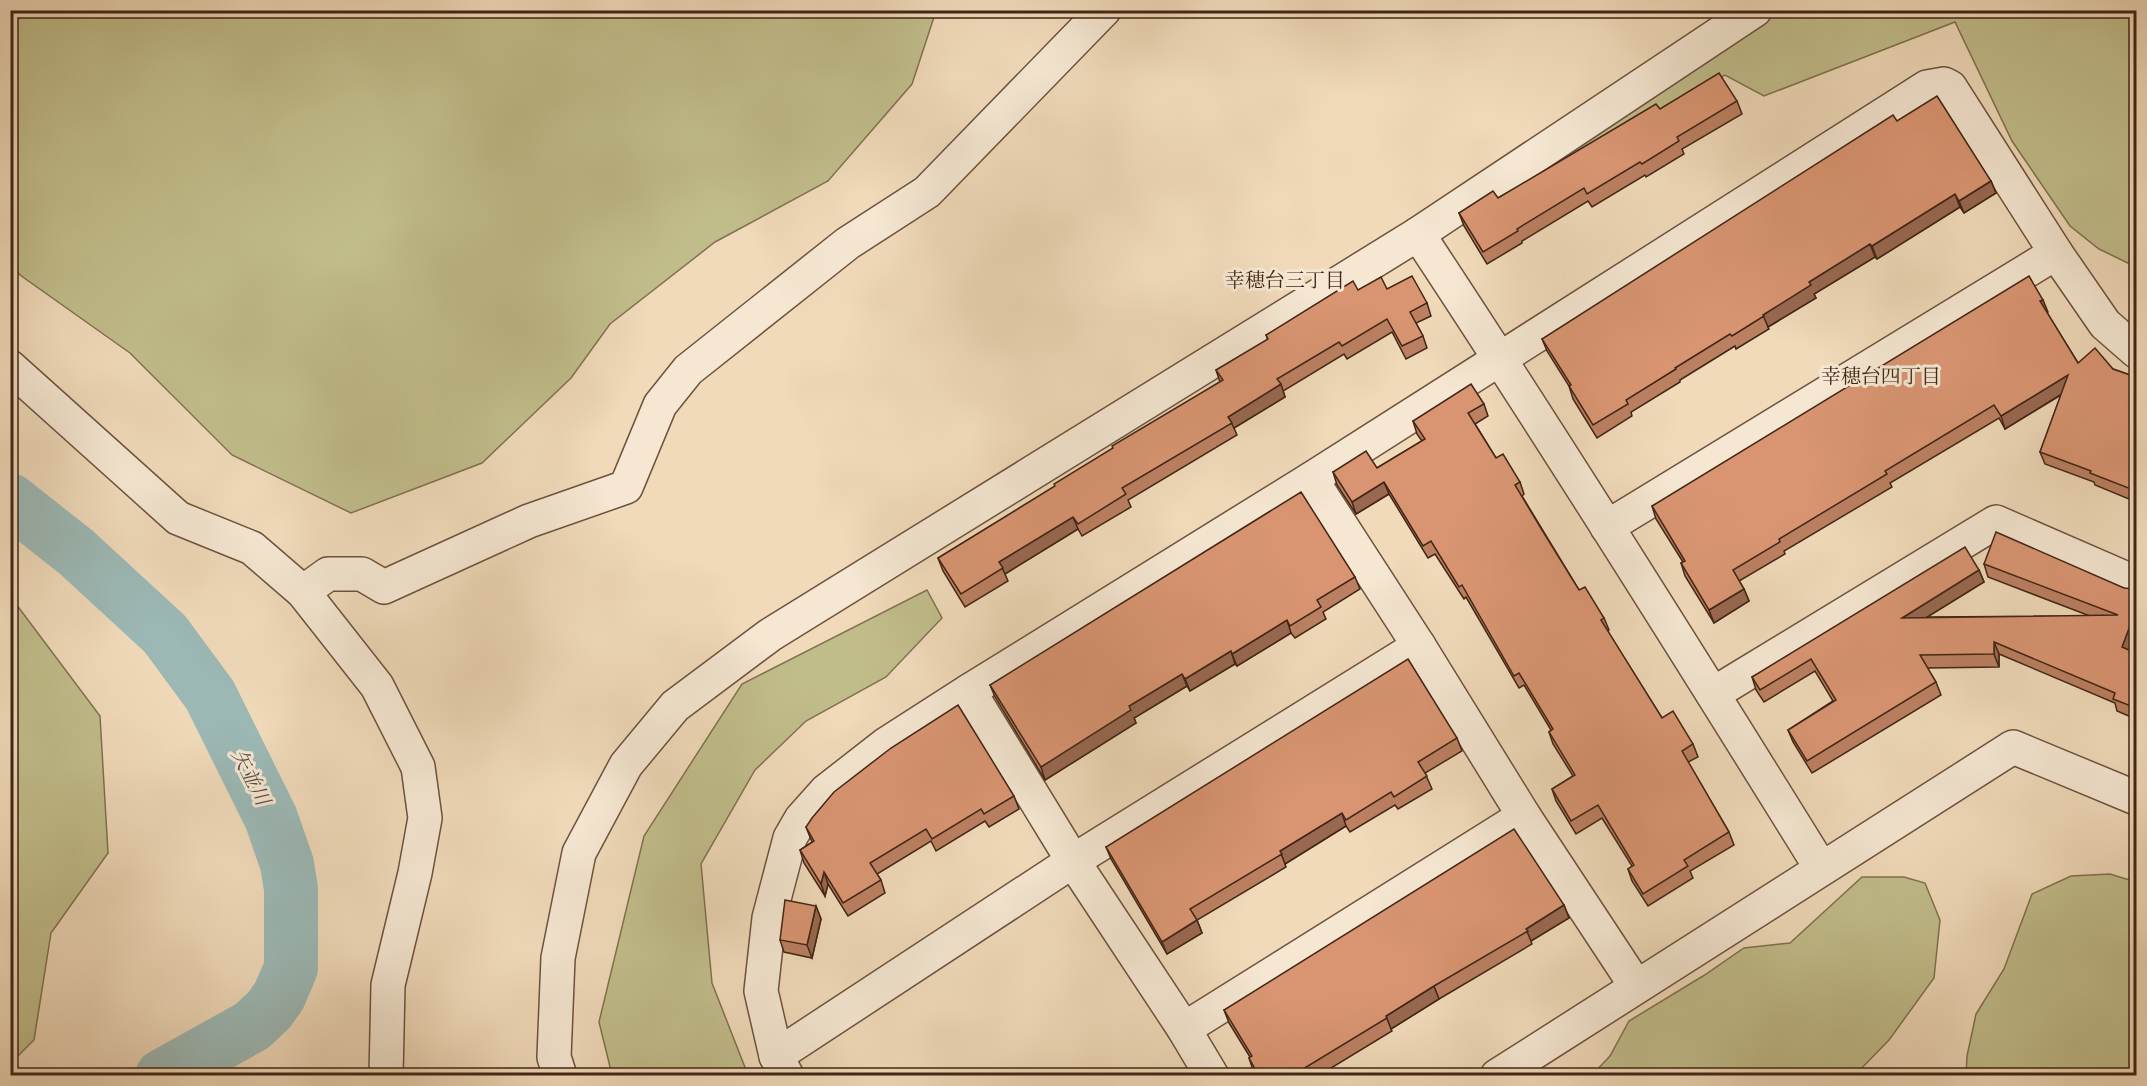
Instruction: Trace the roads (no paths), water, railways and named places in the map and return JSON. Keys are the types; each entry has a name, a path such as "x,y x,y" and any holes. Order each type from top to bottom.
{"street":[{"path":"303,592 328,574 362,574 384,587 529,521 626,487 660,405 688,370 848,243 927,192 1104,10"},
{"path":"560,1076 554,1057 558,958 579,853 626,765 675,706 770,635 1418,234 1755,10"},
{"path":"1419,646 1073,861 782,1066 761,991 770,918 789,838 801,819 826,791 885,745 969,691 1311,479 1927,87 1938,84 1950,87 2056,253 2105,324 2136,351"},
{"path":"1418,234 1607,527 1821,868"},
{"path":"1607,527 2056,253"},
{"path":"10,367 178,518 252,548 303,592 377,686 418,767 425,818 415,873 388,985 386,1076"},
{"path":"1311,479 1419,646 1524,816 1636,986"},
{"path":"1713,694 1996,522 2136,583"},
{"path":"969,691 1073,861 1184,1029 1212,1076"},
{"path":"1497,1076 2013,747 2136,798"},
{"path":"1184,1029 1524,816"}],"waterway":[{"name":"矢並川","path":"10,500 76,552 165,634 210,695 271,818 287,864 291,889 291,968 279,996 269,1010 252,1026 162,1076"}],"district":[{"name":"幸穂台三丁目","path":"1285,280"},
{"name":"幸穂台四丁目","path":"1881,376"}]}
